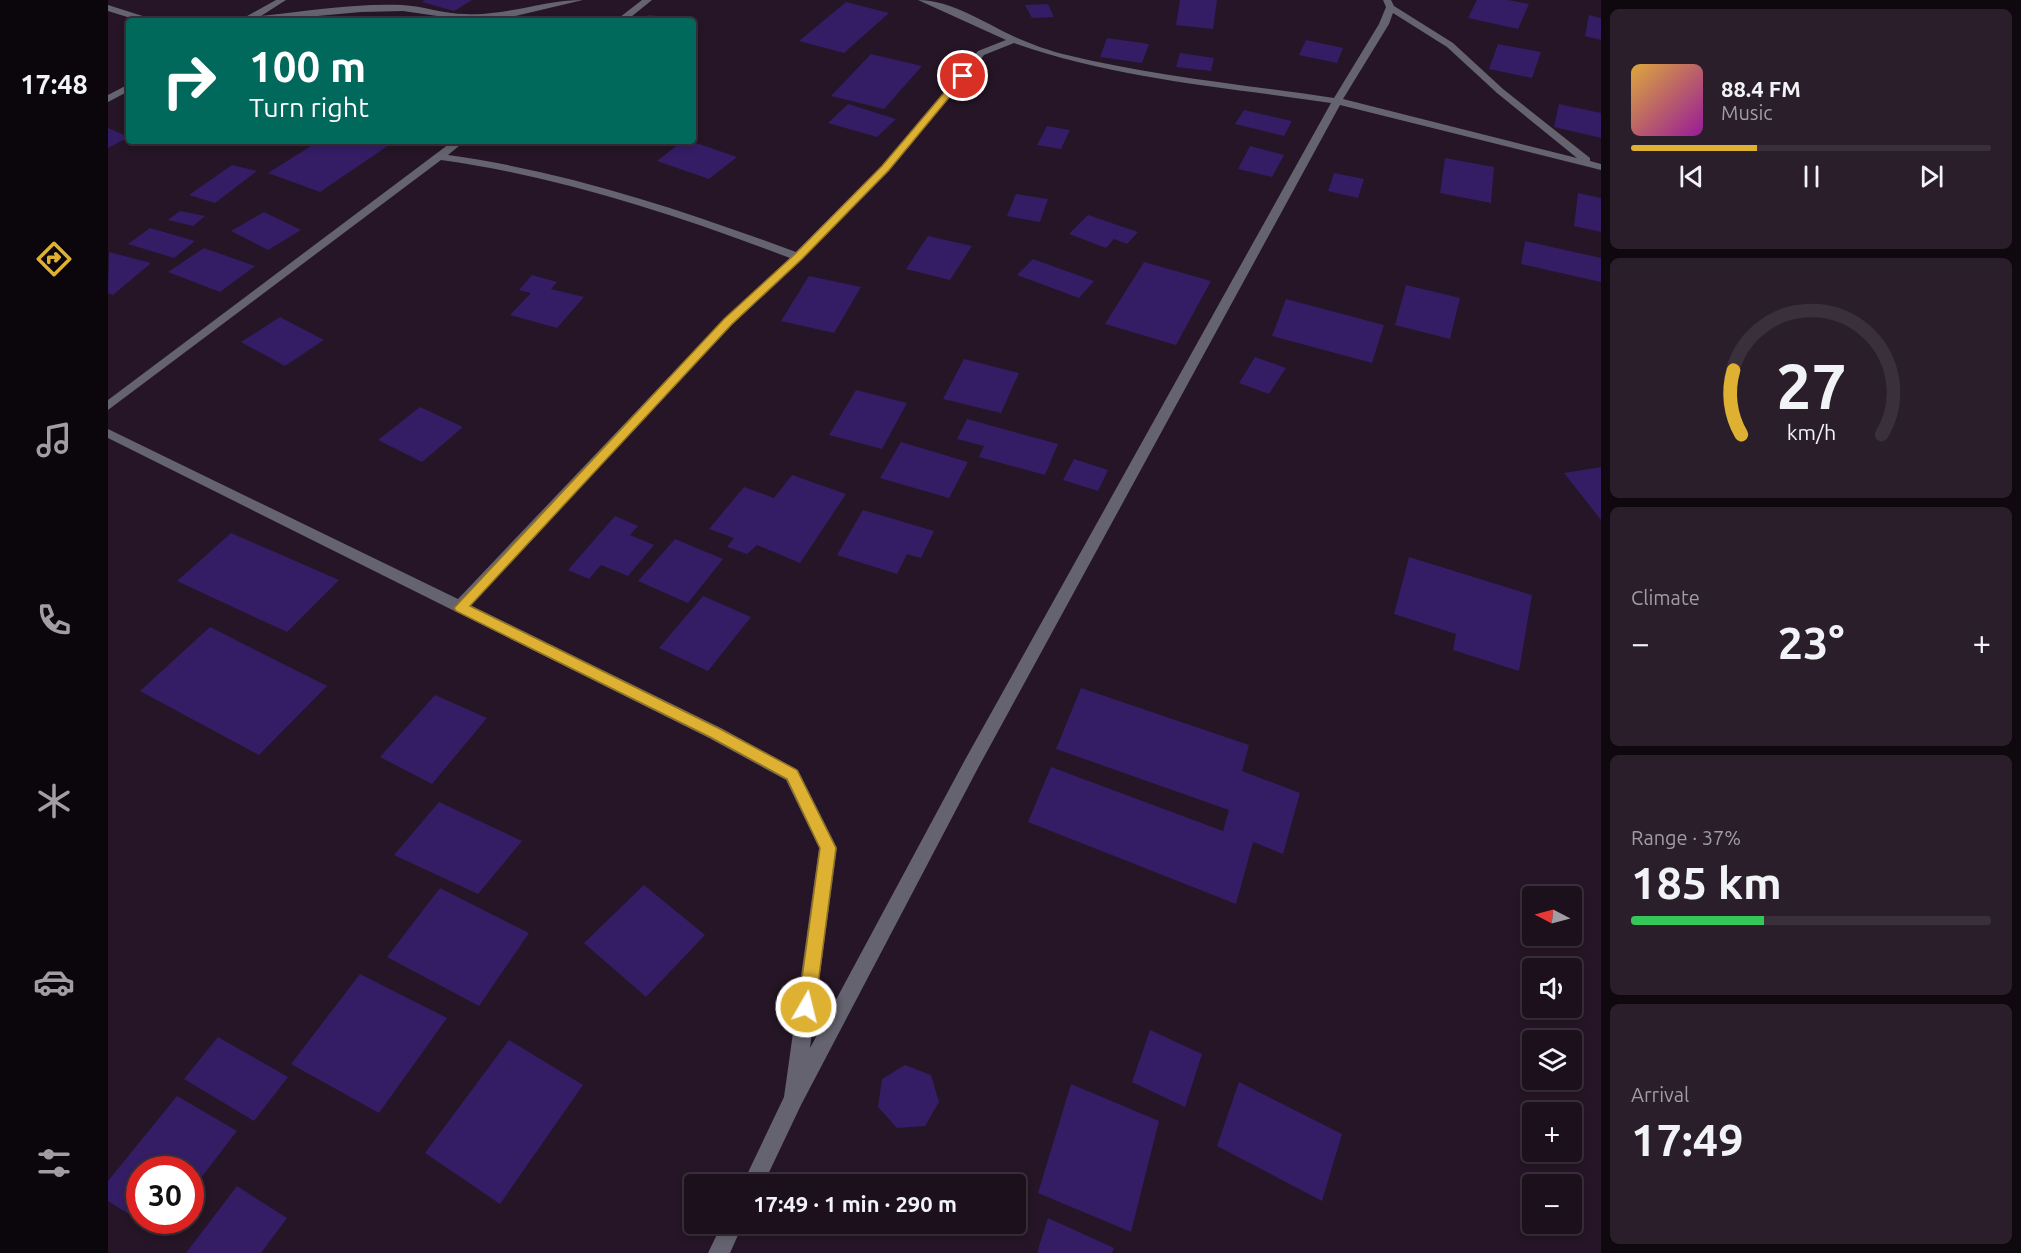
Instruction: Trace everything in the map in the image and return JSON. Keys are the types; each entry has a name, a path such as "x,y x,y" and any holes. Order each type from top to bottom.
{"street":[{"path":"249,18 282,0"},
{"path":"273,18 361,9 403,8 465,17 507,15 579,0"},
{"path":"624,18 648,0"},
{"path":"922,0 1014,40 1063,57 1115,68 1337,101 1596,165"},
{"path":"757,1174 794,1098 972,763 1337,101 1384,24 1389,4 1450,45 1500,91 1596,165"},
{"path":"108,8 140,18"},
{"path":"460,608 728,322 798,257 885,168 981,53 1014,40"},
{"path":"108,99 126,89"},
{"path":"108,406 440,157 453,144"},
{"path":"440,157 474,160 580,183 663,207 798,257"},
{"path":"108,433 715,733 792,775 828,848 794,1098"},
{"path":"719,1253 728,1234"}],"building":[{"path":"425,0 472,0 454,11 422,2"},
{"path":"1180,0 1217,0 1213,29 1176,25"},
{"path":"1477,0 1508,0 1529,4 1518,29 1468,18"},
{"path":"846,2 889,13 844,53 799,41"},
{"path":"1048,4 1054,17 1032,18 1025,5"},
{"path":"648,15 680,18 646,18"},
{"path":"1589,15 1601,18 1601,40 1585,36"},
{"path":"1107,38 1149,44 1142,63 1100,57"},
{"path":"1306,40 1343,48 1337,63 1299,55"},
{"path":"1498,44 1541,52 1532,78 1489,69"},
{"path":"1180,53 1214,58 1211,71 1176,67"},
{"path":"871,54 922,66 884,109 831,96"},
{"path":"848,104 896,119 877,137 828,123"},
{"path":"1559,104 1601,113 1601,138 1554,127"},
{"path":"1244,110 1292,121 1284,136 1235,124"},
{"path":"1047,126 1070,130 1061,149 1037,145"},
{"path":"108,128 126,136 126,139 108,148"},
{"path":"696,143 737,157 709,179 657,161 679,144"},
{"path":"314,144 389,145 320,192 268,173"},
{"path":"1250,146 1284,155 1272,177 1238,169"},
{"path":"1445,158 1494,167 1491,203 1440,193"},
{"path":"232,165 257,171 215,203 189,195"},
{"path":"1334,173 1364,179 1358,198 1328,191"},
{"path":"1578,193 1601,198 1601,232 1574,226"},
{"path":"1016,194 1048,199 1040,222 1007,216"},
{"path":"180,211 205,216 193,226 168,220"},
{"path":"264,212 301,230 268,250 231,231"},
{"path":"1088,215 1138,232 1127,244 1114,239 1106,248 1069,234"},
{"path":"150,228 195,241 174,258 128,244"},
{"path":"928,236 972,246 950,280 906,269"},
{"path":"1525,241 1601,258 1601,282 1521,264"},
{"path":"204,248 255,266 220,292 168,272"},
{"path":"109,252 151,263 113,295 108,293"},
{"path":"1033,259 1094,281 1079,298 1017,275"},
{"path":"1144,262 1211,281 1176,345 1105,324"},
{"path":"532,275 557,282 551,289 584,297 557,328 510,315 531,293 519,290"},
{"path":"809,276 861,287 834,333 781,321"},
{"path":"1406,285 1460,298 1450,339 1395,325"},
{"path":"1286,299 1384,325 1372,363 1272,336"},
{"path":"280,317 324,340 285,366 241,342"},
{"path":"1255,357 1286,368 1269,394 1239,383"},
{"path":"964,359 1019,373 1001,413 943,399"},
{"path":"856,390 907,403 882,449 829,435"},
{"path":"420,407 463,427 422,462 378,440"},
{"path":"967,419 1058,444 1045,475 979,457 984,446 957,439"},
{"path":"901,442 968,462 949,498 880,478"},
{"path":"1074,459 1108,470 1098,491 1063,480"},
{"path":"1601,467 1601,520 1564,473"},
{"path":"792,475 846,494 800,563 757,545 747,554 727,547 734,538 709,529 744,487 774,498"},
{"path":"863,510 934,531 921,558 907,554 897,574 837,555"},
{"path":"615,516 638,526 630,535 654,545 628,576 601,565 589,579 568,570"},
{"path":"231,533 339,580 287,632 177,581"},
{"path":"675,539 723,559 688,603 638,581"},
{"path":"1409,557 1532,595 1519,671 1453,650 1456,634 1394,614"},
{"path":"703,596 751,617 708,671 659,648"},
{"path":"210,627 327,686 259,755 140,691"},
{"path":"1081,688 1249,745 1242,771 1300,793 1283,854 1253,842 1236,904 1028,822 1051,767 1223,831 1229,810 1056,749"},
{"path":"435,695 487,718 432,784 380,757"},
{"path":"439,802 522,841 478,894 394,855"},
{"path":"644,885 705,935 646,997 584,943"},
{"path":"440,888 529,933 479,1006 387,957"},
{"path":"360,974 447,1018 379,1113 291,1064"},
{"path":"1150,1030 1202,1054 1185,1107 1132,1082"},
{"path":"218,1037 288,1077 254,1121 184,1079"},
{"path":"509,1040 583,1085 500,1204 425,1153"},
{"path":"905,1065 931,1075 939,1102 925,1126 897,1128 878,1107 882,1079"},
{"path":"1239,1082 1342,1134 1322,1201 1217,1146"},
{"path":"1071,1084 1159,1121 1131,1232 1038,1193"},
{"path":"177,1096 237,1131 204,1174 204,1156 128,1156"},
{"path":"126,1159 126,1212 108,1201 108,1181"},
{"path":"237,1186 287,1218 261,1253 186,1253 200,1234 204,1234 204,1229"},
{"path":"1048,1218 1114,1248 1112,1253 1037,1253"}],"route":[{"path":"806,1007 828,848 792,775 715,733 460,608 728,322 798,257 885,168 963,76"}]}
